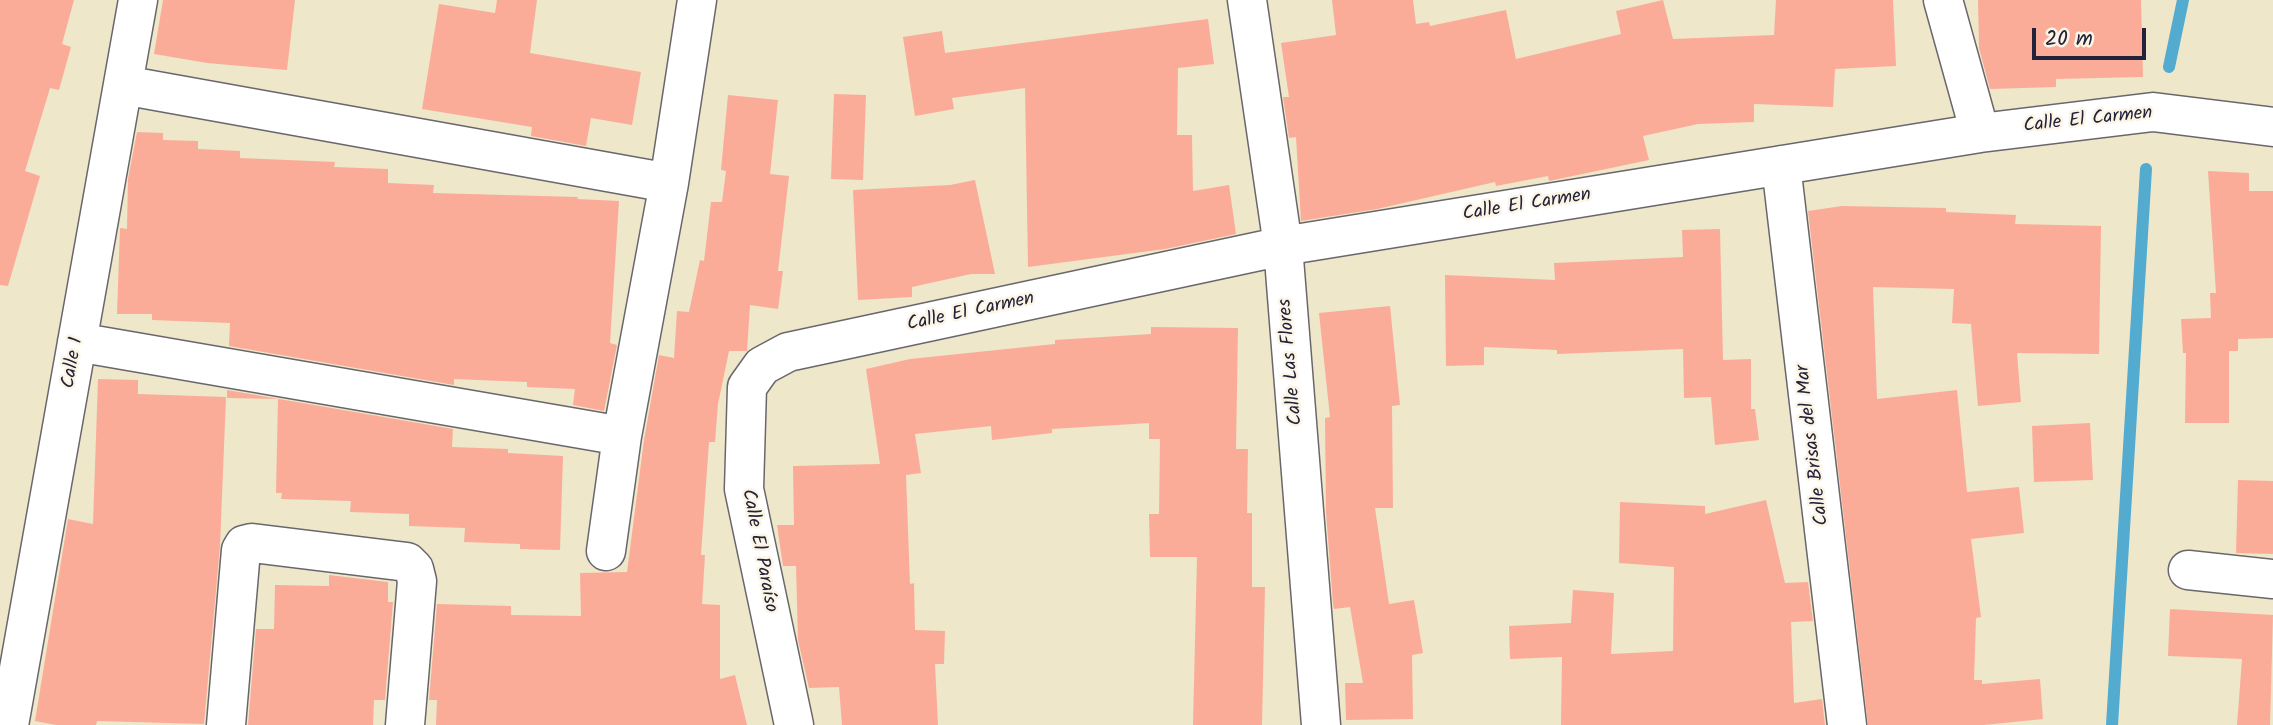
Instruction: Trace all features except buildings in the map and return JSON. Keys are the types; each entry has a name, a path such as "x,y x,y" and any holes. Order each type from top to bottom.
{"street":[{"name":"Calle 1","path":"9,725 138,0"},
{"path":"606,551 622,436 669,183 697,0"},
{"name":"Calle Las Flores","path":"1247,0 1283,246 1321,725"},
{"path":"1942,0 1980,133"},
{"path":"123,85 669,183"},
{"name":"Calle El Carmen","path":"788,352 1283,246 1980,133 2153,112 2273,127"},
{"name":"Calle Brisas del Mar","path":"1781,165 1847,725"},
{"path":"78,342 622,436"},
{"name":"Calle El Paraíso","path":"788,352 762,366 747,387 744,489 794,725"},
{"path":"226,725 240,550 244,545 407,562 414,569 417,581 405,725"},
{"path":"2188,570 2273,579"}],"waterway":[{"path":"2169,67 2183,0"},
{"path":"2112,725 2146,169"}]}
